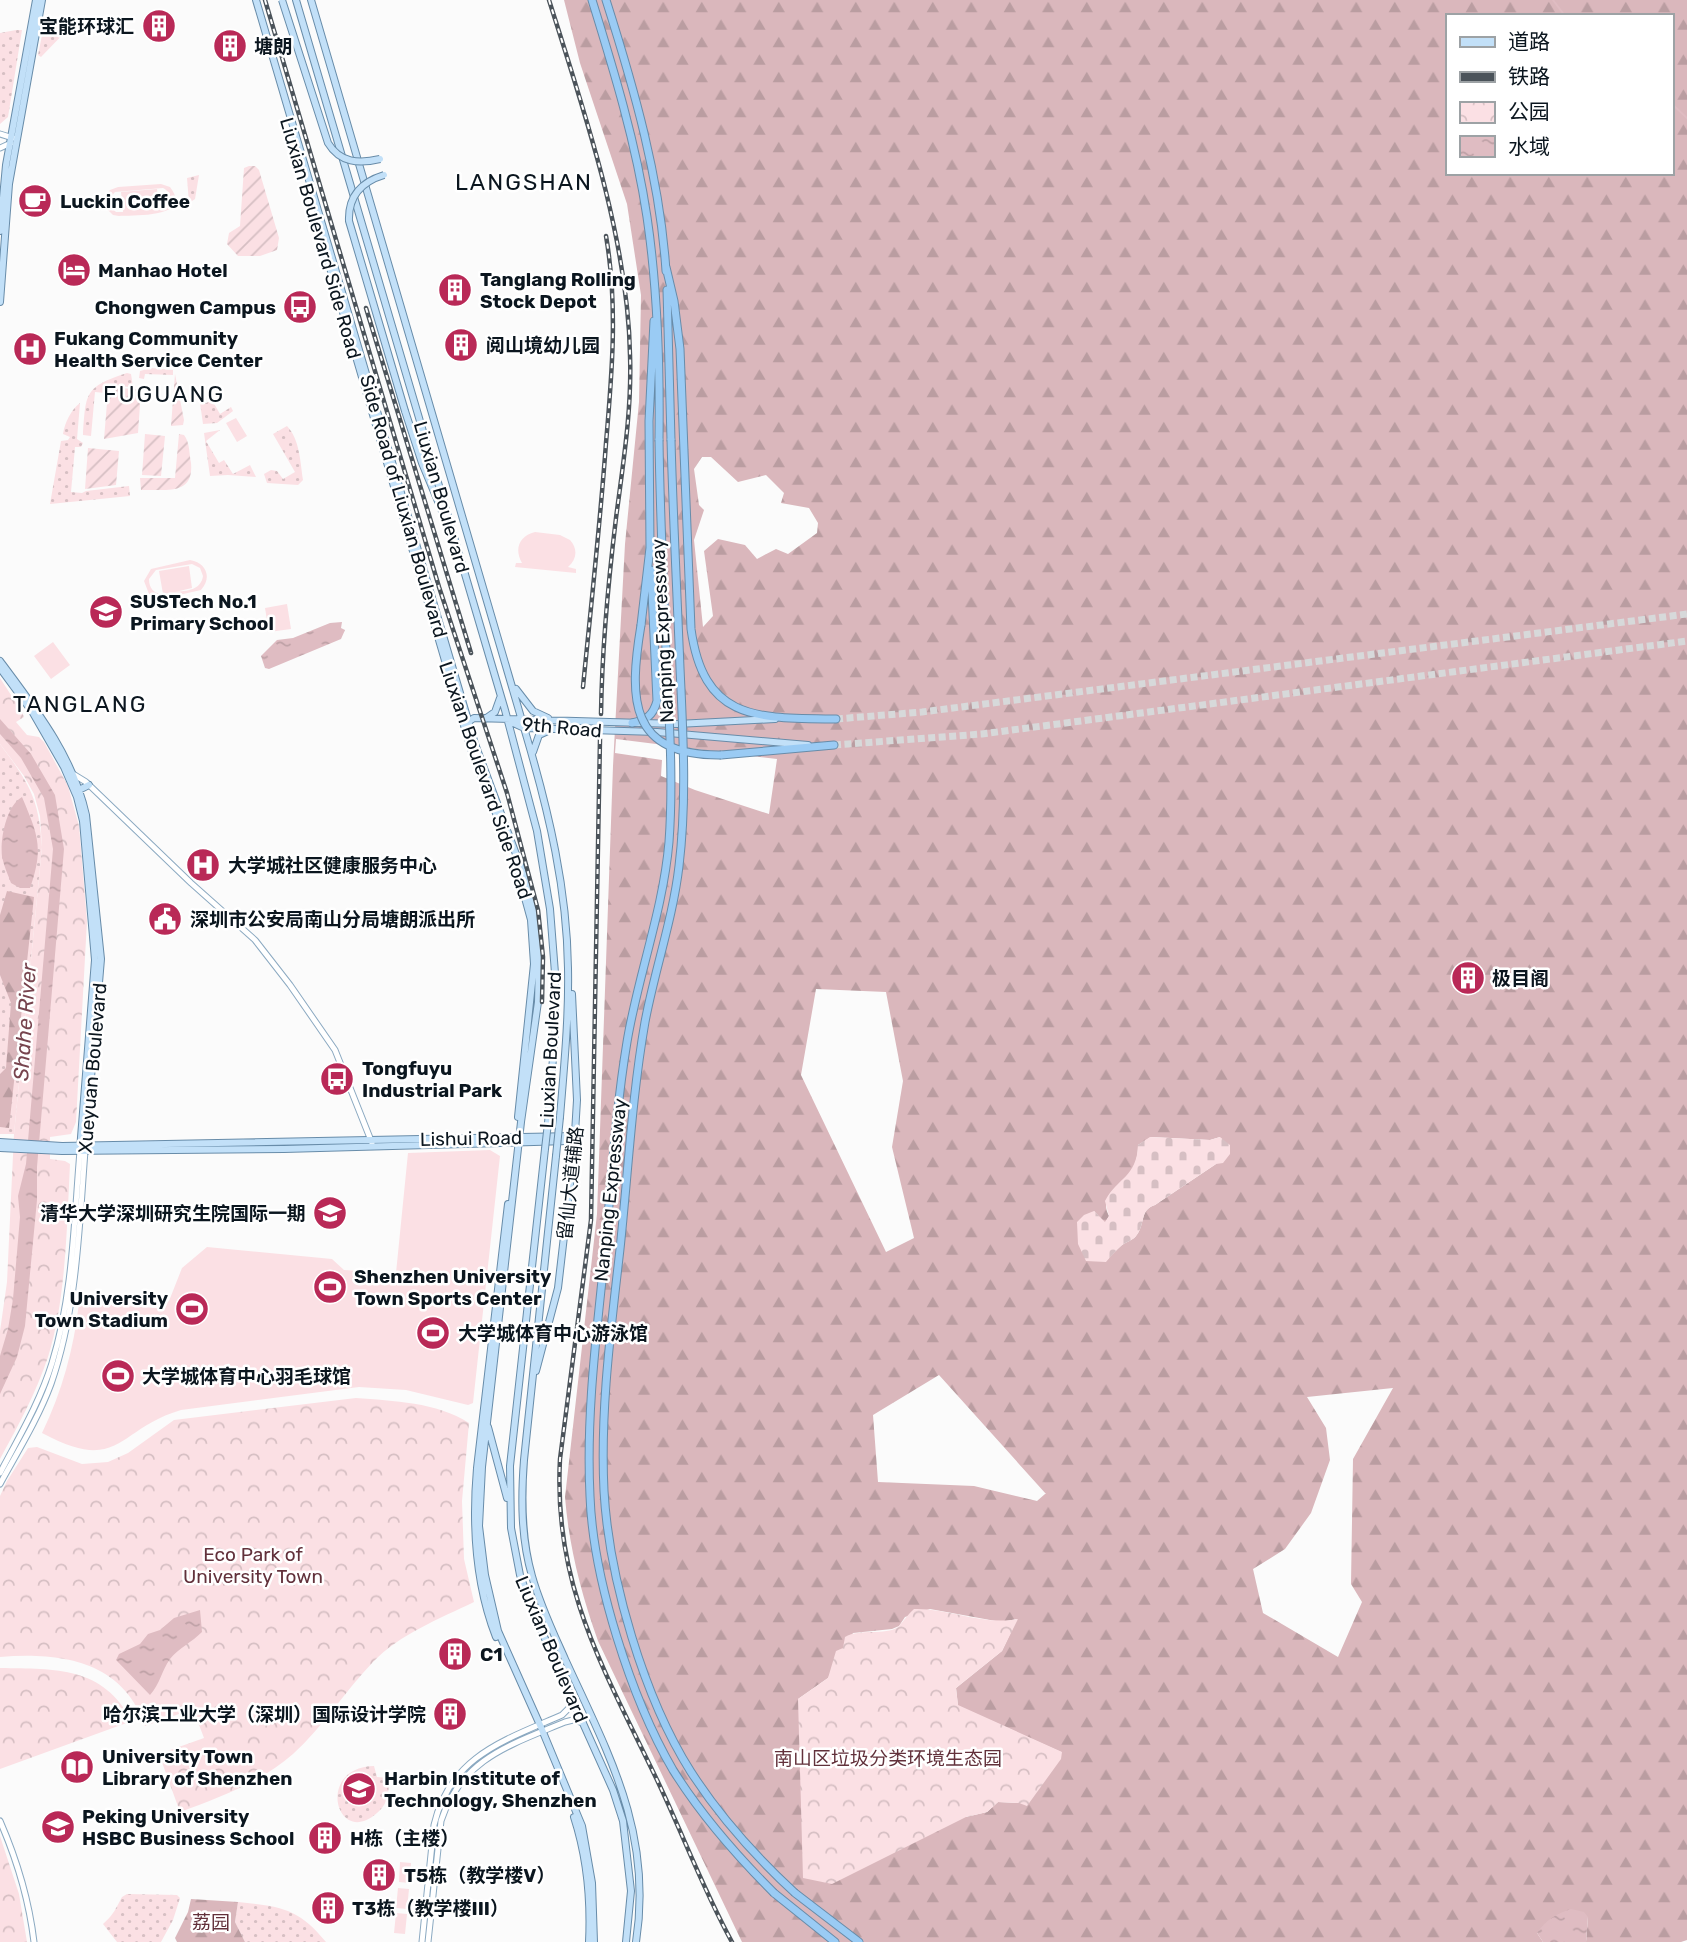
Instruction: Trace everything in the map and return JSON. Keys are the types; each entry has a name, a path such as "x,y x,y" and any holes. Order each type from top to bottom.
{"highway":[{"path":"592,0 626,117 647,217 654,285 649,421 650,548 657,701 652,715 632,723"},
{"path":"606,0 641,121 676,312 694,651 699,668 707,685 732,706 783,718 836,719"},
{"name":"Nanping Expressway","path":"666,267 684,754 682,834 679,870 645,1022 639,1069 605,1392 603,1455 606,1519 616,1576 632,1634 677,1747 691,1772 747,1845 795,1893 859,1942"},
{"name":"Nanping Expressway","path":"654,285 659,336 660,502 671,760 669,840 660,902 633,1013 623,1068 591,1391 590,1499 594,1539 606,1598 629,1670 672,1768 736,1854 774,1893 835,1942"},
{"path":"650,548 634,687 636,705 644,722 659,740 676,749 696,754 721,755 834,745"}],"main road":[{"path":"0,302 13,140 36,0"},
{"path":"0,231 6,169 43,0"},
{"name":"Side Road of Liuxian Boulevard","path":"253,0 468,722 523,873 536,919 538,1002 517,1139"},
{"name":"Liuxian Boulevard Side Road","path":"253,0 468,741 526,898 531,920 534,964 479,1512 485,1575 498,1631 572,1809 579,1834 589,1896 592,1942"},
{"path":"282,0 328,143 337,154 350,161 380,159"},
{"name":"Liuxian Boulevard","path":"296,0 500,692 537,831 550,909 555,1007 548,1123 510,1466 510,1511 520,1576 533,1612 612,1790 625,1828 631,1891 626,1942"},
{"name":"Liuxian Boulevard","path":"312,0 554,837 561,879 568,966 567,1031 522,1498 527,1559 542,1609 613,1763 632,1821 640,1874 636,1942"},
{"path":"0,158 6,169"},
{"path":"384,175 368,181 355,193 350,205 349,221 419,455 456,545"},
{"name":"Xueyuan Boulevard","path":"0,661 43,720 79,790 88,827 101,958 83,1148"},
{"name":"Xueyuan Boulevard","path":"0,668 33,713 70,772 83,821 95,946 83,1148"},
{"path":"508,672 519,695 533,711 560,725"},
{"path":"485,719 495,712 500,692"},
{"path":"468,722 474,718 508,720"},
{"name":"9th Road","path":"560,725 677,724 783,718"},
{"name":"9th Road","path":"508,720 523,724 676,733 808,746"},
{"path":"534,761 534,747 539,735 560,725"},
{"path":"79,790 89,785"},
{"name":"留仙大道辅路","path":"531,1397 558,1287 575,1136 577,1111 573,1013 568,966"},
{"name":"Lishui Road","path":"0,1148 517,1139 568,1141 575,1136"},
{"name":"Liuxian Boulevard Side Road","path":"517,1139 474,1512 478,1566 495,1635 539,1729"},
{"name":"Lishui Road","path":"0,1142 13,1146"},
{"path":"483,1416 510,1511"}],"street":[{"path":"0,134 13,140"},
{"path":"0,148 13,140"},
{"path":"70,772 89,785 255,940 335,1050 371,1143"},
{"name":"Xueyuan Boulevard","path":"0,1473 36,1405 57,1347 68,1280 83,1148"},
{"name":"Xueyuan Boulevard","path":"0,1484 40,1410 61,1350 72,1292 83,1148"},
{"path":"428,1942 441,1821 451,1795 478,1764 566,1712 572,1698"},
{"path":"422,1942 434,1825 443,1797 462,1770 482,1752 539,1729 569,1721 583,1723"},
{"path":"0,1821 19,1871 31,1917 34,1942"}],"green space":[{"path":"564,0 1687,0 1687,1940 1586,1942 1588,1917 1537,1933 1543,1942 742,1942 598,1641 577,1570 565,1497 597,1214 613,766 625,544 639,402 641,295 627,204 580,63","holes":["702,457 711,457 738,482 766,475 784,493 781,503 809,508 818,523 817,533 788,554 776,549 757,559 745,545 718,539 704,551 713,616 703,627 694,540 704,510 699,505 694,469","616,739 777,759 769,814 661,776 662,760 615,753","816,989 886,992 903,1081 892,1147 914,1238 886,1252 801,1075","1151,1137 1210,1140 1220,1137 1216,1164 1150,1207 1136,1236 1106,1261 1086,1261 1094,1211 1105,1223 1109,1216 1106,1209 1108,1197 1130,1173 1138,1145","939,1375 1046,1494 1037,1501 974,1486 878,1482 873,1415","1393,1388 1353,1459 1351,1584 1362,1602 1338,1657 1263,1613 1253,1569 1285,1549 1311,1513 1330,1460 1326,1428 1307,1397","930,1609 1001,1622 1017,1619 1002,1651 956,1688 958,1706 1061,1752 1019,1803 998,1802 987,1812 966,1817 798,1699 828,1678 853,1633 892,1629 899,1626 905,1617"]},
{"path":"53,18 60,26 71,26 41,57 38,55 45,20"},
{"path":"22,30 8,117 0,124 0,33"},
{"path":"255,166 259,170 279,238 277,250 260,256 238,256 227,244 229,233 240,226 244,168"},
{"path":"199,175 195,199 189,203 187,178"},
{"path":"161,184 170,187 175,197 174,204 169,210 160,213 113,215 106,208 106,195 118,187","holes":["163,188 170,200 163,208 159,209 157,189 121,192 123,212 116,212 110,206 110,198 115,192"]},
{"path":"151,368 173,370 173,375 145,374 144,379 139,378 140,371"},
{"path":"127,373 131,374 133,387 111,386 105,393 95,392 91,436 83,435 85,410 90,394 102,383"},
{"path":"175,374 184,420 183,425 171,426"},
{"path":"112,387 141,390 138,433 104,439 108,391"},
{"path":"198,389 206,403 212,400 220,414 231,407 233,411 217,423 203,424"},
{"path":"80,403 77,439 83,443 81,447 75,447 71,492 82,493 129,486 130,496 50,504 61,441 70,437 63,434 65,425"},
{"path":"236,418 247,436 237,442 226,423"},
{"path":"287,426 297,444 303,480 298,485 267,483 264,474 271,470 277,471 283,479 295,472 273,434"},
{"path":"220,430 206,441 219,463 224,460 233,474 250,465 256,477 210,476 204,433"},
{"path":"145,434 165,436 161,476 142,475"},
{"path":"179,434 184,435 189,448 191,474 188,481 176,489 141,490 140,478 175,478"},
{"path":"88,448 119,451 116,485 85,489"},
{"path":"535,532 560,535 570,540 575,554 568,567 576,569 576,573 515,567 516,563 522,563 518,548 522,540"},
{"path":"190,560 200,564 207,576 201,590 161,599 149,594 144,581 151,569","holes":["192,564 200,568 202,581 193,589 175,592 192,588 189,566 159,571 163,594 155,592 150,585 149,579 156,570"]},
{"path":"287,604 291,629 269,632 265,608"},
{"path":"53,642 70,665 51,679 34,656"},
{"path":"0,678 24,717 16,722 27,735 39,737 44,742 68,786 79,826 87,921 76,1122 71,1134 50,1137 50,1159 70,1164 65,1262 59,1311 43,1370 0,1459 0,1331 7,1282 14,1134 42,847 40,816 34,794 0,744"},
{"path":"0,744 31,792 41,830 42,847 14,1134 0,1134"},
{"path":"7,891 34,897 9,1128 0,1127 0,1074 6,1068 11,1003 0,975 0,915"},
{"path":"161,901 177,916 168,925 153,910"},
{"path":"1150,1137 1210,1140 1220,1137 1230,1145 1230,1154 1223,1163 1216,1164 1150,1207 1136,1236 1122,1245 1106,1262 1086,1261 1078,1244 1077,1222 1094,1211 1105,1222 1109,1216 1105,1201 1130,1171 1137,1156 1138,1145"},
{"name":"Shenzhen University Town Sports Center","path":"490,1150 500,1156 473,1403 468,1405 406,1390 359,1387 181,1410 160,1418 104,1449 88,1450 68,1445 42,1433 66,1370 79,1303 157,1308 169,1301 182,1268 207,1247 332,1259 344,1270 396,1273 408,1153"},
{"name":"Eco Park of University Town","path":"356,1398 429,1407 469,1423 462,1501 464,1559 474,1602 420,1628 384,1652 314,1732 281,1764 239,1788 180,1812 159,1754 204,1738 193,1709 145,1726 135,1704 122,1687 106,1674 67,1659 0,1657 0,1496 28,1448 37,1447 82,1464 108,1462 128,1453 174,1420"},
{"name":"南山区垃圾分类环境生态园","path":"914,1609 979,1619 1018,1619 1002,1651 956,1688 958,1705 1062,1752 1061,1759 1027,1806 998,1802 987,1812 966,1817 832,1884 803,1878 798,1699 828,1678 836,1651 843,1648 845,1637 851,1634 893,1630"},
{"path":"0,1668 59,1671 92,1680 120,1703 132,1721 0,1769"},
{"path":"374,1766 377,1777 388,1778 386,1801 377,1813 363,1821 351,1821 342,1814 338,1791 344,1779 356,1770"},
{"path":"0,1836 19,1894 27,1942 0,1942"},
{"path":"400,1862 411,1863 410,1883 399,1882"},
{"path":"398,1888 409,1889 407,1909 396,1908"},
{"path":"127,1894 177,1895 180,1898 173,1920 161,1942 117,1942 103,1924"},
{"name":"荔园","path":"191,1899 238,1902 235,1922 245,1942 177,1942 175,1938 188,1912"},
{"path":"238,1902 277,1907 297,1915 326,1942 245,1942 235,1922"},
{"path":"396,1913 407,1914 405,1934 394,1933"}],"water":[{"path":"342,622 341,628 345,630 341,639 269,669 265,668 261,656 277,640 293,638 330,623"},
{"path":"0,719 31,754 55,795 64,849 25,1326 17,1357 0,1394 0,1356 13,1299 20,1217 18,1196 26,1164 53,849 44,798 21,758 0,734"},
{"path":"22,797 35,832 38,852 30,888 20,888 11,883 2,857 2,841 8,815 16,801"},
{"path":"200,1610 202,1632 170,1659 150,1695 116,1660 119,1654 140,1644 148,1634 160,1630 174,1618"},
{"path":"1571,1909 1584,1912 1588,1917 1586,1942 1543,1942 1537,1933 1540,1928 1552,1918"}],"waterway":[{"path":"1553,0 1564,14"},
{"path":"1673,105 1687,118"}],"tunnel":[{"path":"836,719 922,712 1687,614"},
{"path":"834,745 982,734 1687,641"}],"railway":[{"path":"265,0 439,587 507,793 538,910 543,957 542,1002"},
{"path":"549,0 602,176 613,221 627,311 630,396 608,592 601,714"},
{"path":"583,687 612,365 612,288 606,236"},
{"path":"366,308 471,653"},
{"path":"600,739 591,1220 560,1459 560,1505 565,1548 586,1627 732,1942"}],"place":[{"name":"宝能环球汇","path":"159,26"},
{"name":"塘朗","path":"230,46"},
{"name":"Luckin Coffee","path":"35,201"},
{"name":"Manhao Hotel","path":"74,270"},
{"name":"Tanglang Rolling Stock Depot","path":"455,290"},
{"name":"Chongwen Campus","path":"300,307"},
{"name":"阅山境幼儿园","path":"461,345"},
{"name":"Fukang Community Health Service Center","path":"30,349"},
{"name":"SUSTech No.1 Primary School","path":"106,612"},
{"name":"大学城社区健康服务中心","path":"203,865"},
{"name":"深圳市公安局南山分局塘朗派出所","path":"165,919"},
{"name":"极目阁","path":"1468,978"},
{"name":"Tongfuyu Industrial Park","path":"337,1079"},
{"name":"清华大学深圳研究生院国际一期","path":"330,1213"},
{"name":"Shenzhen University Town Sports Center","path":"330,1287"},
{"name":"University Town Stadium","path":"192,1309"},
{"name":"大学城体育中心游泳馆","path":"433,1333"},
{"name":"大学城体育中心羽毛球馆","path":"118,1376"},
{"name":"C1","path":"455,1654"},
{"name":"哈尔滨工业大学（深圳）国际设计学院","path":"450,1714"},
{"name":"University Town Library of Shenzhen","path":"77,1767"},
{"name":"Harbin Institute of Technology, Shenzhen","path":"359,1789"},
{"name":"Peking University HSBC Business School","path":"58,1827"},
{"name":"H栋（主楼）","path":"325,1838"},
{"name":"T5栋（教学楼V）","path":"379,1875"},
{"name":"T3栋（教学楼III）","path":"328,1908"}],"district":[{"name":"LANGSHAN","path":"524,182"},
{"name":"FUGUANG","path":"164,394"},
{"name":"TANGLANG","path":"80,704"}],"water label":[{"name":"Shahe River","path":"25,1022"}]}
